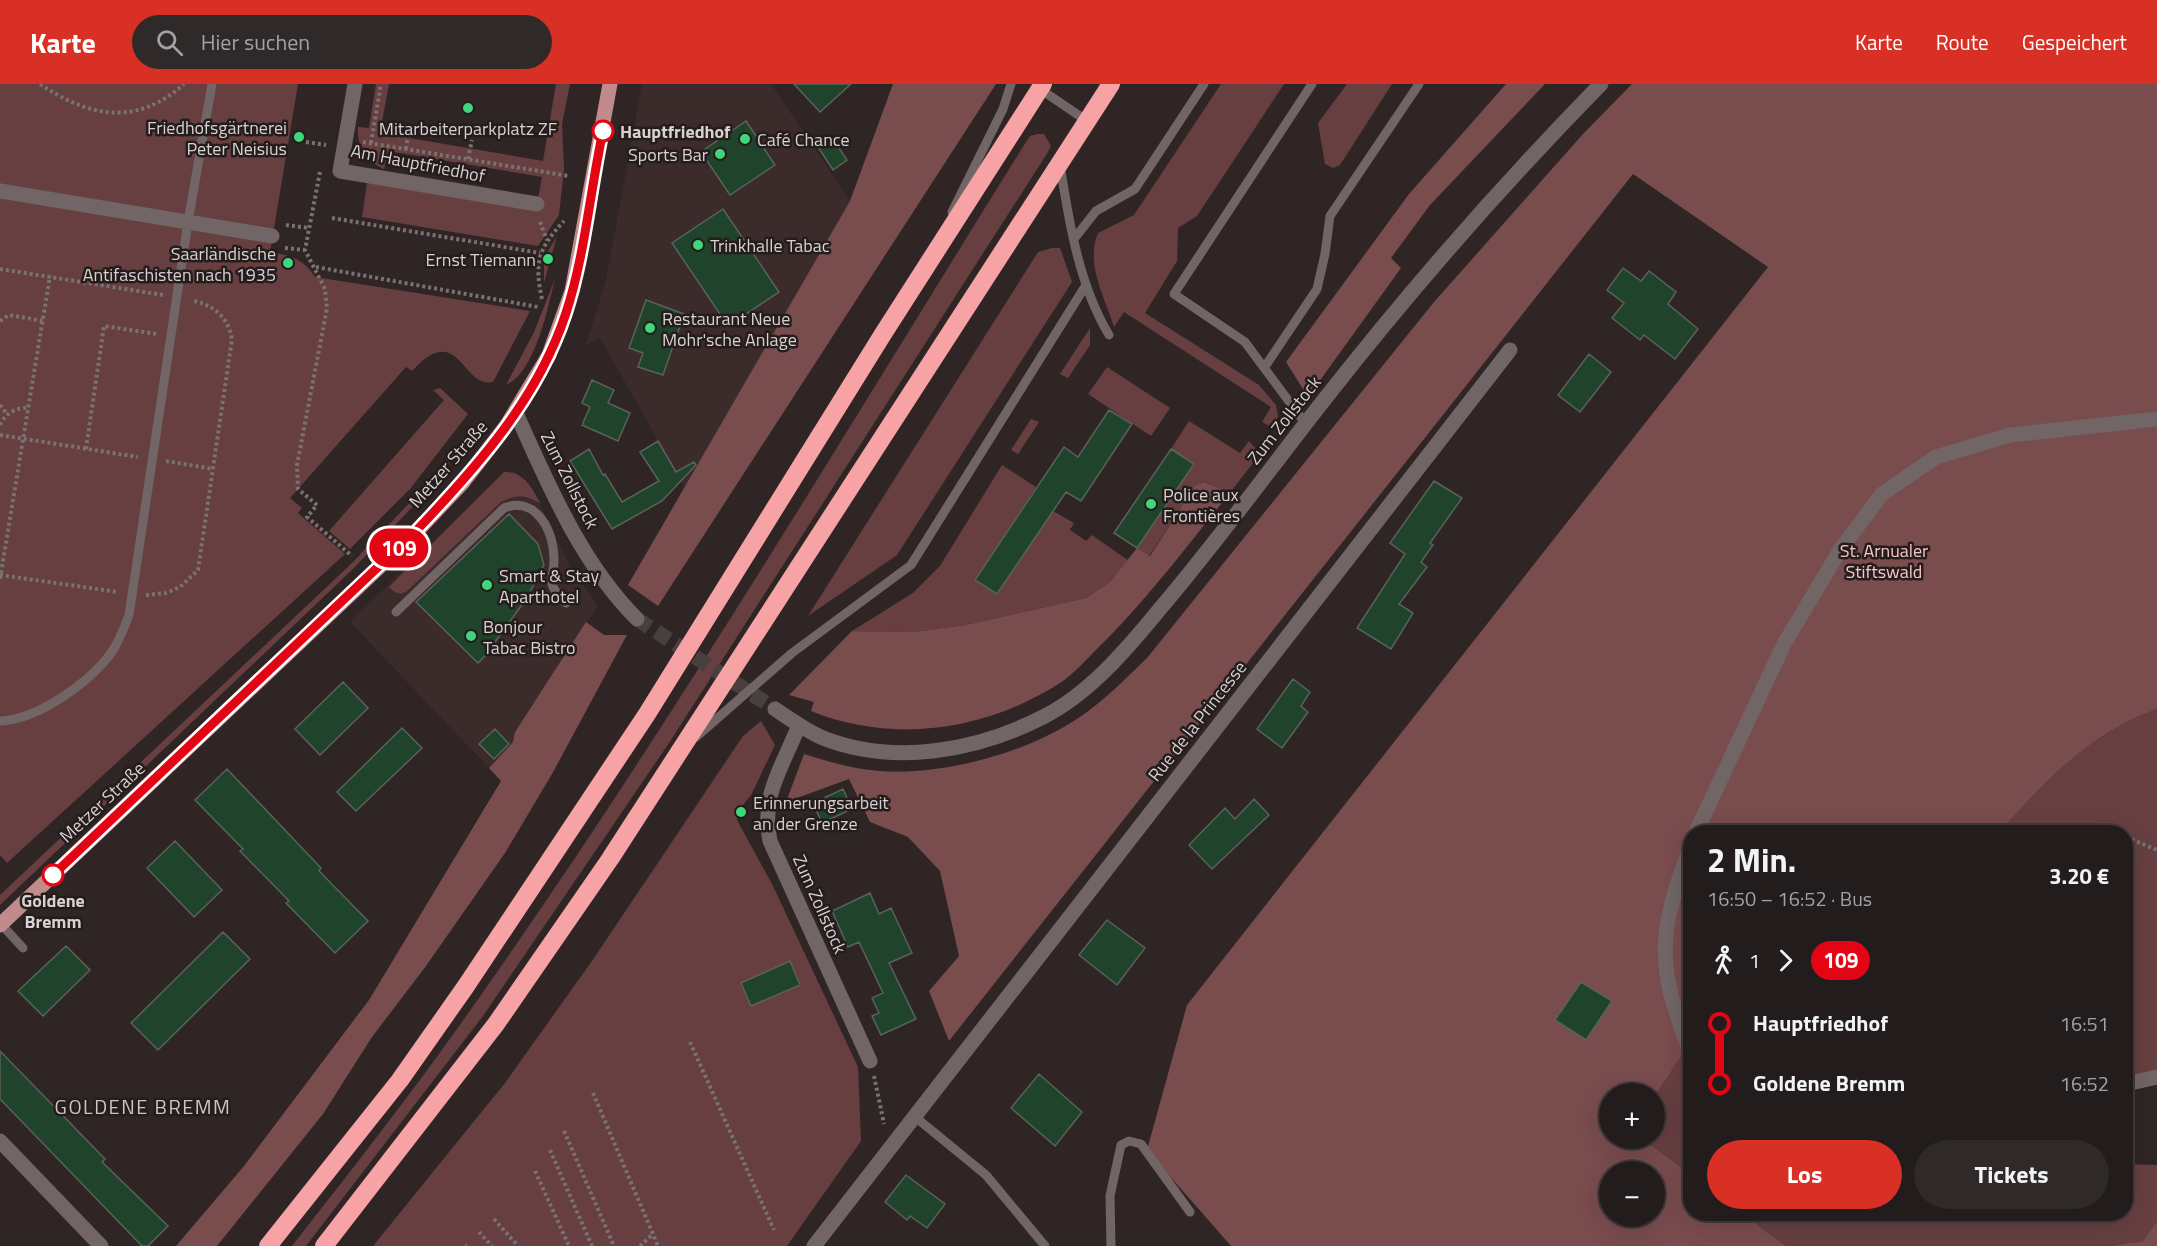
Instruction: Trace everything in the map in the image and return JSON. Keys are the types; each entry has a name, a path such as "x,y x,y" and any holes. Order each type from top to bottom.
{"highway":[{"path":"324,1246 496,1024 683,749 1111,84"},
{"path":"268,1246 400,1080 472,976 653,704 918,279 1042,87"}],"main road":[{"name":"Metzer Straße","path":"0,925 364,582 462,482 516,413 549,355 566,312 610,84"}],"street":[{"name":"Am Hauptfriedhof","path":"355,84 340,171 537,204"},
{"name":"Zum Zollstock","path":"775,709 821,738 880,753 910,753 945,750 976,742 1044,717 1085,688 1132,643 1187,577 1305,423 1468,224 1601,84"},
{"path":"0,191 188,222 273,230"},
{"name":"Rue de la Princesse","path":"814,1246 1510,350"},
{"name":"Zum Zollstock","path":"516,413 583,549 617,599 637,619"},
{"path":"1699,825 1784,644 1840,550 1882,494 1936,456 2010,435 2157,419"},
{"name":"Zum Zollstock","path":"799,725 768,799 766,821 770,841 870,1061"},
{"path":"1683,868 1671,901 1665,935 1665,970 1672,1002 1683,1031"},
{"path":"2133,1082 2157,1077"},
{"path":"0,1141 101,1246"}],"lane":[{"path":"0,721 16,721 39,712 100,665 111,652 129,615 188,222 212,84"},
{"path":"918,279 1003,109 1011,84"},
{"path":"1074,239 1096,211 1135,189 1204,84"},
{"path":"1305,423 1245,342 1174,294 1312,84"},
{"path":"1264,368 1317,289 1330,216 1419,84"},
{"path":"1042,87 1087,121"},
{"path":"1060,163 1074,239 1086,285 1096,313 1109,335"},
{"path":"683,749 792,653 856,603 911,565 1086,285"},
{"path":"396,612 504,508 513,504 522,504 537,510 548,532 554,562 552,582 554,590 566,603"},
{"path":"0,925 23,948"},
{"path":"914,1116 986,1175 1045,1246"},
{"path":"1111,1246 1110,1196 1120,1145 1130,1141 1142,1144 1190,1212"}],"path":[{"path":"40,84 66,101 95,111 120,114 139,111 158,102 183,84"},
{"path":"381,84 371,143 569,176"},
{"path":"406,149 409,129"},
{"path":"468,159 472,140"},
{"path":"323,155 326,145"},
{"path":"321,165 305,250 316,267 325,289 327,308 297,465 298,489 317,505 307,518 352,556"},
{"path":"332,218 540,253"},
{"path":"542,299 537,267 540,253 564,221"},
{"path":"273,230 309,228"},
{"path":"316,267 538,307"},
{"path":"0,269 178,297"},
{"path":"50,276 0,576 133,594 166,593 192,579 198,570 232,339 230,325 224,316 214,308 194,300"},
{"path":"0,321 9,315 43,321"},
{"path":"86,449 104,326 172,337"},
{"path":"0,405 7,414"},
{"path":"0,424 7,414 21,407 29,408"},
{"path":"0,435 213,469"},
{"path":"2133,840 2157,850"},
{"path":"690,1042 774,1230"},
{"path":"870,1061 885,1122 880,1130"},
{"path":"592,1093 658,1246"},
{"path":"564,1131 614,1246"},
{"path":"550,1150 592,1246"},
{"path":"535,1171 569,1246"},
{"path":"494,1219 518,1246"},
{"path":"479,1232 492,1246"},
{"path":"640,1246 653,1234"}],"shaded area":[{"path":"0,84 298,84 270,252 296,259 315,277 530,311 493,382 483,381 474,376 450,353 440,352 428,357 412,371 406,367 290,498 302,508 298,513 345,554 7,863 0,855"},
{"path":"376,84 389,84 380,133 543,161 556,84 570,84 562,124 564,169 559,215 538,246 362,217 368,176 537,204 542,177 388,151 384,169 367,157 361,147 358,134 358,127 369,128"},
{"path":"642,84 771,84 850,201 685,488 600,338 586,345 606,280"},
{"path":"1221,84 1284,84 1197,216 1178,228 1177,261 1145,313 1259,385 1276,405 1278,417 1271,427 1262,422 1271,407 1124,312 1114,327 1095,268 1095,244 1098,233 1134,215"},
{"path":"1347,84 1392,84 1340,165 1333,168 1325,164 1318,123"},
{"path":"1044,134 1051,146 1048,152 669,743 483,1016 306,1246 292,1246 426,1071 543,906 754,581 1026,142 1030,136"},
{"path":"557,236 544,283 544,258"},
{"path":"1060,248 1072,282 897,555 808,616 1038,252"},
{"path":"555,279 544,322 532,354 516,378 506,385 534,332"},
{"path":"1090,328 1090,345 1068,378 1060,374"},
{"path":"1107,367 1170,408 1151,436 1088,394"},
{"path":"440,388 468,414 410,489 350,549 329,531 444,400 433,390"},
{"path":"1031,419 1039,422 1018,454 1011,450"},
{"path":"1189,421 1240,453 1249,441 1255,448 1256,459 1230,493 1204,482 1196,486 1149,556 1137,548 1193,465 1171,449"},
{"path":"475,426 472,436 420,499 355,567 0,905 0,895 352,563 416,496"},
{"path":"1002,465 1036,487 976,580 997,594 1053,511 1074,523 1070,530 1086,541 1092,535 1129,561 1111,581 1086,598 965,625 914,632 852,631 913,593 940,566"},
{"path":"504,472 515,472 530,485 570,566 598,606 515,731 513,742 489,768 350,622"},
{"path":"504,472 517,475 527,482 541,504 521,497 501,502 406,592 393,591 389,587"},
{"path":"2157,709 2157,1077 2133,1082 2133,825 2006,825 2034,794 2070,760 2110,731"},
{"path":"761,721 775,745 751,795 738,811 737,820 773,886 858,1067 861,1141 787,1246 373,1246 505,1083 592,961 743,736"},
{"path":"1683,1054 1683,1169 1656,1149 1665,1149 1664,1083"},
{"path":"2133,1164 2157,1165 2157,1221 2143,1241 2110,1246 1786,1246 1752,1221 2133,1221"}],"green space":[{"path":"893,84 996,84 658,606 628,585 850,201"},
{"path":"1506,84 1545,84 1430,205 1391,258 1401,268 1308,397 1286,362 1409,194"},
{"name":"St. Arnualer Stiftswald","path":"1632,84 2157,84 2157,709 2110,731 2070,760 2034,794 2006,825 1683,825 1683,1054 1664,1083 1599,1083 1599,1149 1656,1149 1683,1169 1683,1221 1752,1221 1786,1246 1231,1246 1147,1150 1187,1005 1768,267 1633,174 949,1041 929,991 959,956 940,871 908,837 870,822 849,779 786,802 804,754 842,765 880,771 935,769 994,756 1023,747 1074,721 1103,700 1147,658 1434,302 1583,134"},
{"path":"1204,482 1230,493 1164,575 1112,634 1067,678 1034,698 973,721 941,727 908,729 875,728 843,721 811,711 814,702 789,695 852,631 914,632 965,625 1086,598 1111,581 1137,548 1150,556 1195,486"},
{"path":"586,622 604,635 627,635 552,774 505,853 426,966 372,1037 323,1114 217,1246 176,1246 244,1166 369,1000 501,781 489,768 513,742 515,732"},
{"path":"2157,1221 2157,1246 2110,1246 2143,1241"}],"building":[{"path":"794,84 851,84 820,112"},
{"path":"746,121 775,165 730,195 701,152"},
{"path":"832,138 847,160 833,170 818,147"},
{"path":"723,209 779,292 728,326 672,243"},
{"path":"1623,268 1641,281 1649,271 1676,292 1668,304 1698,329 1675,359 1644,335 1640,340 1612,318 1624,303 1607,290"},
{"path":"646,300 684,314 663,375 638,367 643,353 629,348"},
{"path":"1589,354 1611,372 1580,412 1558,395"},
{"path":"592,380 614,390 608,403 630,413 618,441 582,425 590,407 582,403"},
{"path":"1109,410 1132,424 1081,501 1066,492 997,594 975,580 1064,447 1078,457"},
{"path":"658,441 676,472 694,462 696,465 662,501 612,529 570,461 589,449 603,475 605,474 622,502 659,481 640,452"},
{"path":"1171,449 1194,464 1137,548 1114,533"},
{"path":"1434,481 1462,498 1430,543 1433,545 1421,562 1427,567 1399,604 1413,613 1391,649 1357,628 1405,554 1390,543"},
{"path":"509,514 538,544 544,565 526,599 495,642 497,644 478,663 416,602"},
{"path":"1293,679 1310,692 1301,706 1308,712 1282,748 1257,729"},
{"path":"343,682 368,708 320,755 295,729"},
{"path":"402,728 422,748 356,811 337,792"},
{"path":"495,729 509,744 494,759 479,744"},
{"path":"227,769 321,868 319,871 368,921 335,953 286,903 289,901 240,851 243,849 195,800"},
{"path":"843,789 852,809 822,823 813,803"},
{"path":"1254,799 1269,815 1212,869 1189,845 1225,808 1235,819"},
{"path":"175,841 222,890 194,917 147,868"},
{"path":"870,893 879,914 891,908 912,953 889,963 916,1019 881,1035 872,1016 879,1013 872,998 883,993 859,942 848,947 832,911"},
{"path":"1107,920 1145,948 1117,985 1079,955"},
{"path":"223,932 250,959 158,1050 131,1023"},
{"path":"66,946 90,970 43,1016 18,991"},
{"path":"790,961 800,985 751,1006 741,983"},
{"path":"1581,982 1612,1001 1586,1040 1555,1020"},
{"path":"0,1051 105,1159 102,1162 168,1226 148,1246 142,1246 0,1099"},
{"path":"1039,1074 1082,1112 1055,1146 1011,1108"},
{"path":"906,1175 945,1204 927,1228 910,1216 907,1220 885,1202"}],"tunnel":[{"path":"637,619 775,709"}],"bus line":[{"name":"109","path":"53,875 415,532 462,482 516,413 539,376 566,312 603,131"}],"place":[{"name":"Mitarbeiterparkplatz ZF","path":"468,108"},
{"name":"Hauptfriedhof","path":"603,131"},
{"name":"Friedhofsgärtnerei Peter Neisius","path":"299,137"},
{"name":"Café Chance","path":"745,139"},
{"name":"Sports Bar","path":"720,154"},
{"name":"Trinkhalle Tabac","path":"698,245"},
{"name":"Ernst Tiemann","path":"548,259"},
{"name":"Saarländische Antifaschisten nach 1935","path":"288,263"},
{"name":"Restaurant Neue Mohr'sche Anlage","path":"650,328"},
{"name":"Police aux Frontières","path":"1151,504"},
{"name":"Smart & Stay Aparthotel","path":"487,585"},
{"name":"Bonjour Tabac Bistro","path":"471,636"},
{"name":"Erinnerungsarbeit an der Grenze","path":"741,812"},
{"name":"Goldene Bremm","path":"53,875"}],"district":[{"name":"GOLDENE BREMM","path":"143,1106"}]}
